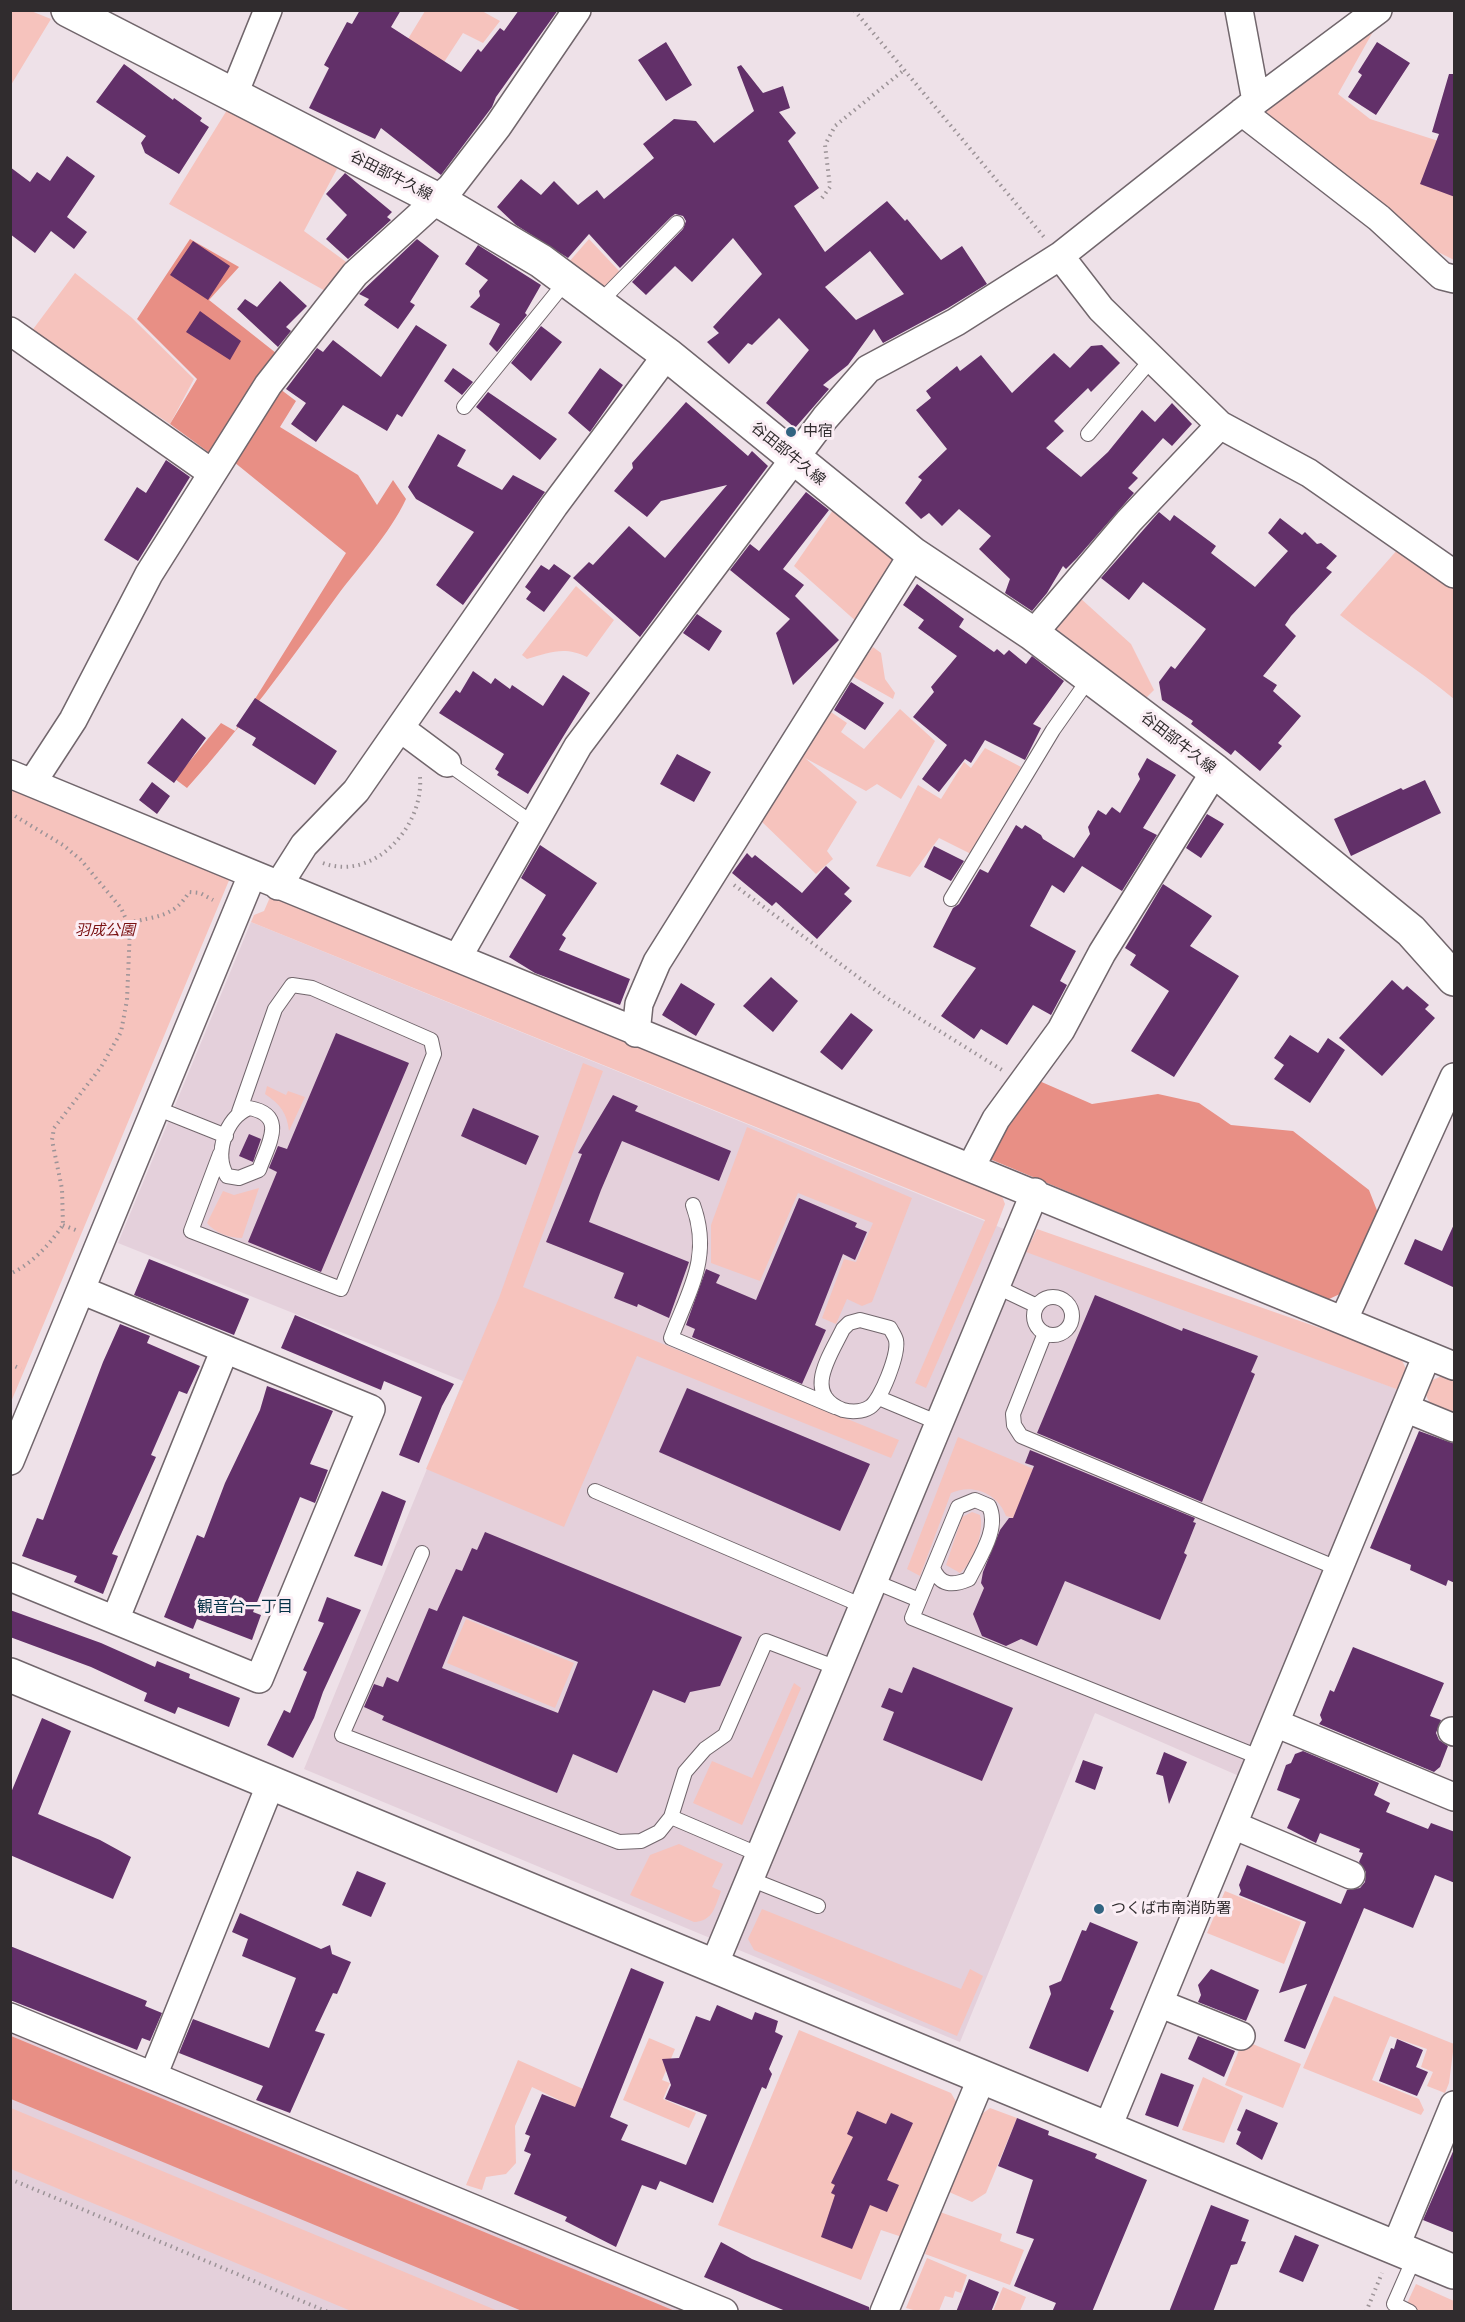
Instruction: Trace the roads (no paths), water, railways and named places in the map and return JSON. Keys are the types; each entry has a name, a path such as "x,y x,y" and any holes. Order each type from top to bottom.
{"main road":[{"name":"谷田部牛久線","path":"68,10 438,200 541,261 669,356 794,460 913,554 1033,634 1215,771 1411,931 1455,979"},
{"path":"10,1675 1107,2129 1399,2256 1455,2272"}],"street":[{"path":"234,94 268,10"},
{"path":"577,10 498,126 438,200 355,274 268,386 149,574 73,720 21,779 278,886 458,957 636,1033 1035,1192 1455,1366"},
{"path":"1239,10 1249,107 1442,276 1455,279"},
{"path":"458,957 532,823 578,746 825,418 868,369 956,322 1060,256 1249,107 1378,10"},
{"path":"1060,256 1101,309 1220,425 1309,472 1405,542 1455,574"},
{"path":"10,331 212,473"},
{"path":"278,886 299,853 407,733 554,506 657,368 669,356"},
{"path":"1033,634 1129,521 1220,425"},
{"path":"636,1033 639,1004 646,982 913,554"},
{"path":"407,733 447,763"},
{"path":"971,1167 996,1119 1061,1030 1102,953 1215,771"},
{"path":"10,1461 252,875"},
{"path":"1344,1319 1455,1077"},
{"path":"714,1965 1035,1192"},
{"path":"10,1576 259,1679 370,1409 81,1290"},
{"path":"115,1620 225,1349"},
{"path":"1107,2129 1161,2004 1427,1355"},
{"path":"1406,1408 1455,1428"},
{"path":"1275,1723 1455,1797"},
{"path":"153,2076 271,1783"},
{"path":"1233,1825 1351,1875"},
{"path":"1161,2004 1241,2036"},
{"path":"10,2017 724,2312"},
{"path":"884,2312 982,2078"},
{"path":"1399,2256 1455,2105"}],"lane":[{"path":"598,304 677,223"},
{"path":"464,407 567,280"},
{"path":"1088,434 1151,360"},
{"path":"951,898 1053,730 1091,676"},
{"path":"447,763 532,823"},
{"path":"292,985 312,988 431,1040 434,1054 341,1289 191,1231 226,1136 239,1112 275,1009 292,985"},
{"path":"156,1108 226,1136"},
{"path":"220,1154 221,1165 227,1176 239,1178 259,1170 274,1130 270,1119 261,1110 249,1108 239,1112"},
{"path":"693,1204 699,1222 701,1260 671,1338 835,1407 856,1411 869,1408 879,1398 896,1351 896,1339 890,1328 860,1320 849,1323 843,1329 822,1372 821,1390 826,1400 835,1407"},
{"path":"995,1287 1037,1306"},
{"path":"1047,1298 1059,1298 1070,1305 1071,1324 1063,1333 1045,1333 1036,1324 1034,1318 1037,1306 1047,1298"},
{"path":"1045,1333 1013,1414 1014,1425 1022,1436 1339,1569"},
{"path":"879,1398 939,1423"},
{"path":"595,1491 863,1606"},
{"path":"933,1568 936,1576 944,1583 954,1585 969,1579 992,1528 993,1513 989,1506 975,1500 958,1507 912,1618 1260,1758"},
{"path":"422,1553 342,1735 619,1842 641,1841 659,1832 671,1817 685,1773 705,1749 725,1735 766,1641 837,1668"},
{"path":"873,1581 920,1600"},
{"path":"671,1817 818,1906"},
{"path":"1399,2256 1394,2304 1410,2312"}],"place":[{"name":"中宿","path":"791,432"},
{"name":"つくば市南消防署","path":"1099,1909"}],"district":[{"name":"観音台一丁目","path":"245,1607"}],"park label":[{"name":"羽成公園","path":"105,931"}]}
